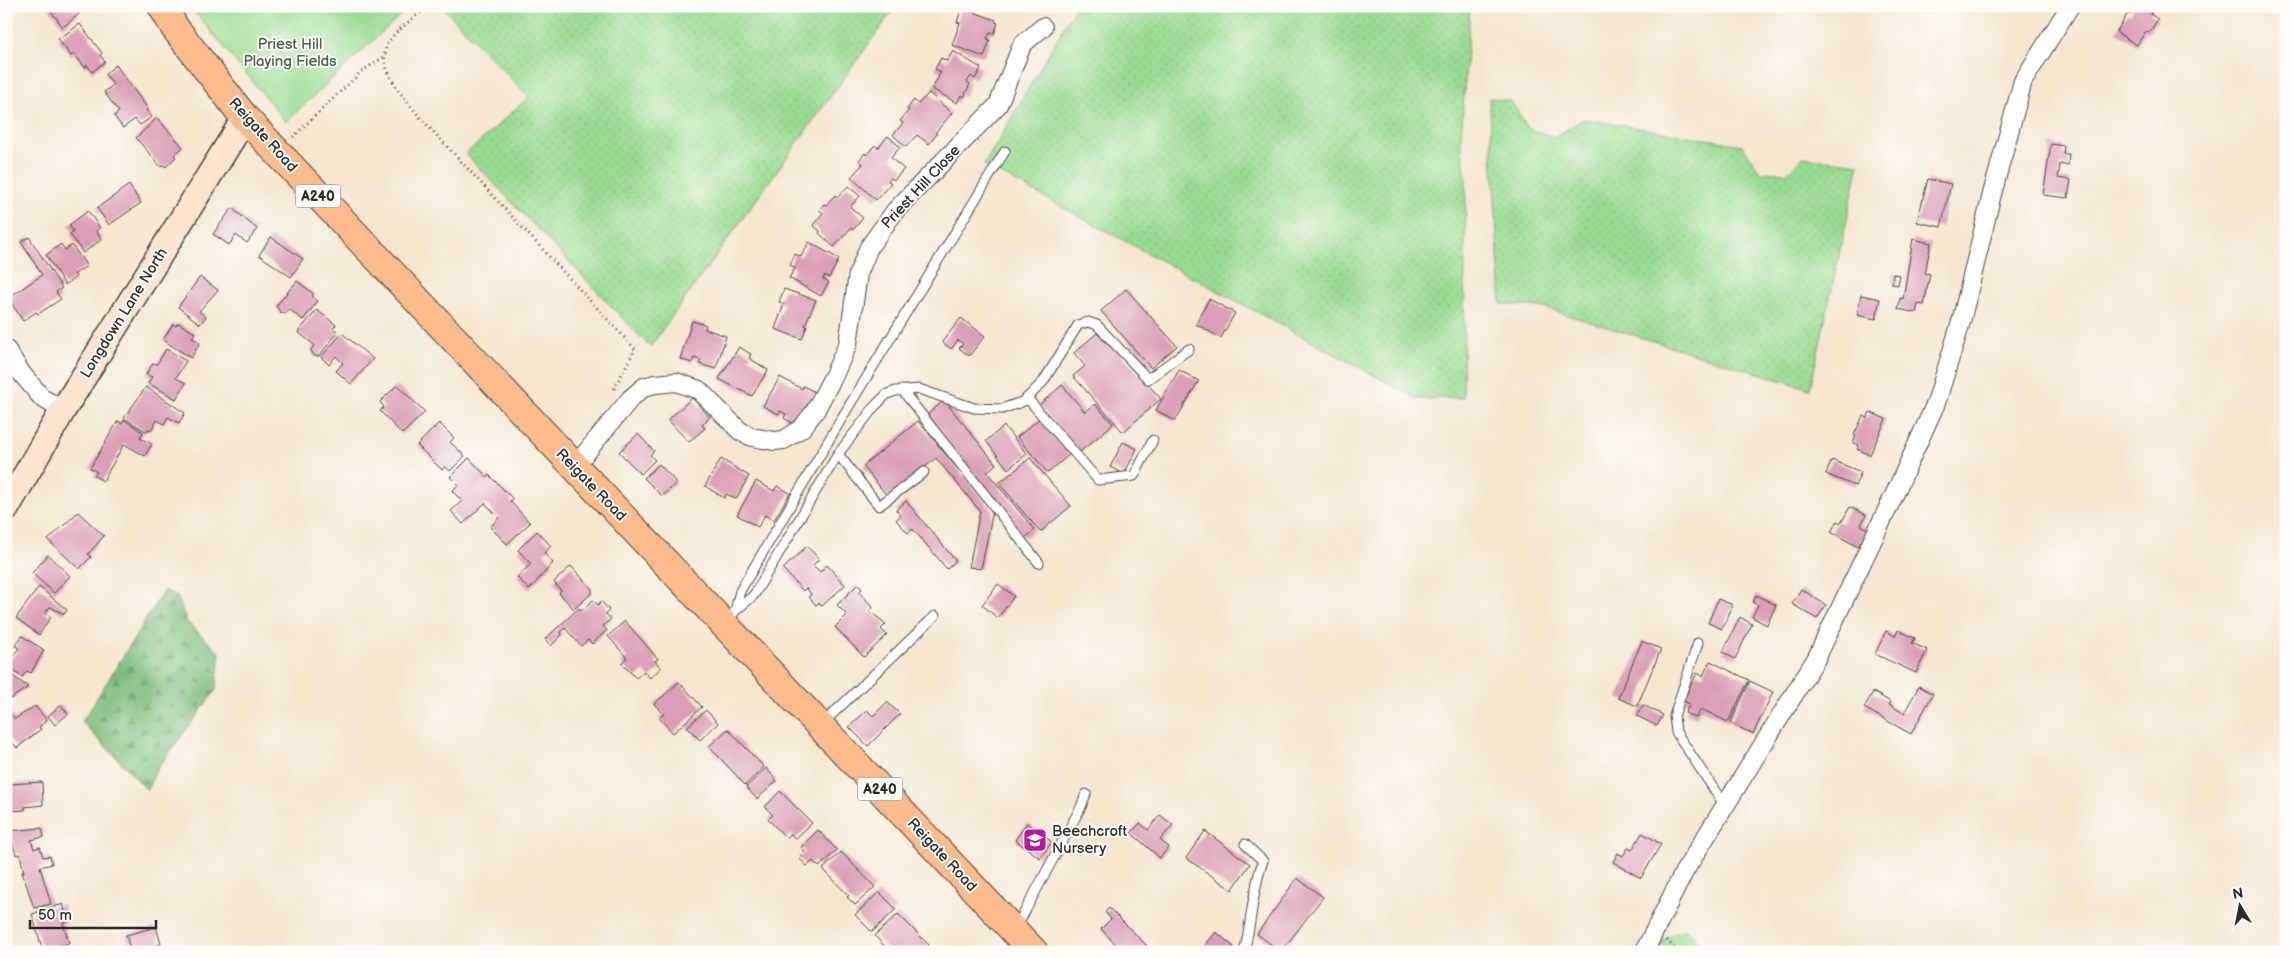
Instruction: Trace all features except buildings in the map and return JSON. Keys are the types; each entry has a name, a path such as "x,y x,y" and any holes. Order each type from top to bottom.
{"highway":[{"name":"Reigate Road","path":"162,6 175,28 244,118 574,467 730,618 820,726 1034,952"}],"street":[{"path":"1644,952 1684,872 1816,659 1936,403 1961,322 1992,194 2023,81 2070,6"},
{"name":"Priest Hill Close","path":"574,467 631,398 644,387 655,384 676,382 699,390 740,431 752,438 774,442 784,440 802,428 827,390 848,344 858,274 869,247 895,211 998,105 1022,46 1043,27"},
{"name":"Longdown Lane North","path":"6,509 63,410 244,118"},
{"path":"6,349 22,374 42,398 63,410"}],"lane":[{"path":"730,618 740,591 1005,150"},
{"path":"730,618 754,595 838,454 886,394 918,389 974,408 1002,409 1027,398 1043,382 1078,325 1088,322 1097,325 1148,379 1190,348"},
{"path":"902,390 1039,563"},
{"path":"1027,398 1098,480 1134,476 1153,440"},
{"path":"838,454 880,506 924,472"},
{"path":"820,726 935,616"},
{"path":"1698,643 1674,716 1676,732 1725,806"},
{"path":"1014,931 1081,807 1086,794"},
{"path":"1244,952 1257,878 1263,861 1245,844"}],"path":[{"path":"428,6 390,40 384,57 391,79 417,114 635,349"},
{"path":"277,152 362,71 384,57"}],"green space":[{"name":"Priest Hill Playing Fields","path":"190,6 410,6 286,122"},
{"path":"449,6 896,6 650,347 466,154 529,97 445,10"},
{"path":"1076,6 1470,6 1461,138 1466,183 1463,398 1418,399 984,165"},
{"path":"1489,98 1511,101 1528,128 1554,137 1584,119 1742,145 1760,172 1787,173 1803,157 1859,164 1810,389 1541,307 1501,304"},
{"path":"164,590 177,596 187,622 220,653 216,690 157,769 147,790 82,722"},
{"path":"1684,929 1712,952 1653,952 1658,943"}],"place":[{"name":"Beechcroft Nursery","path":"1035,840"}]}
